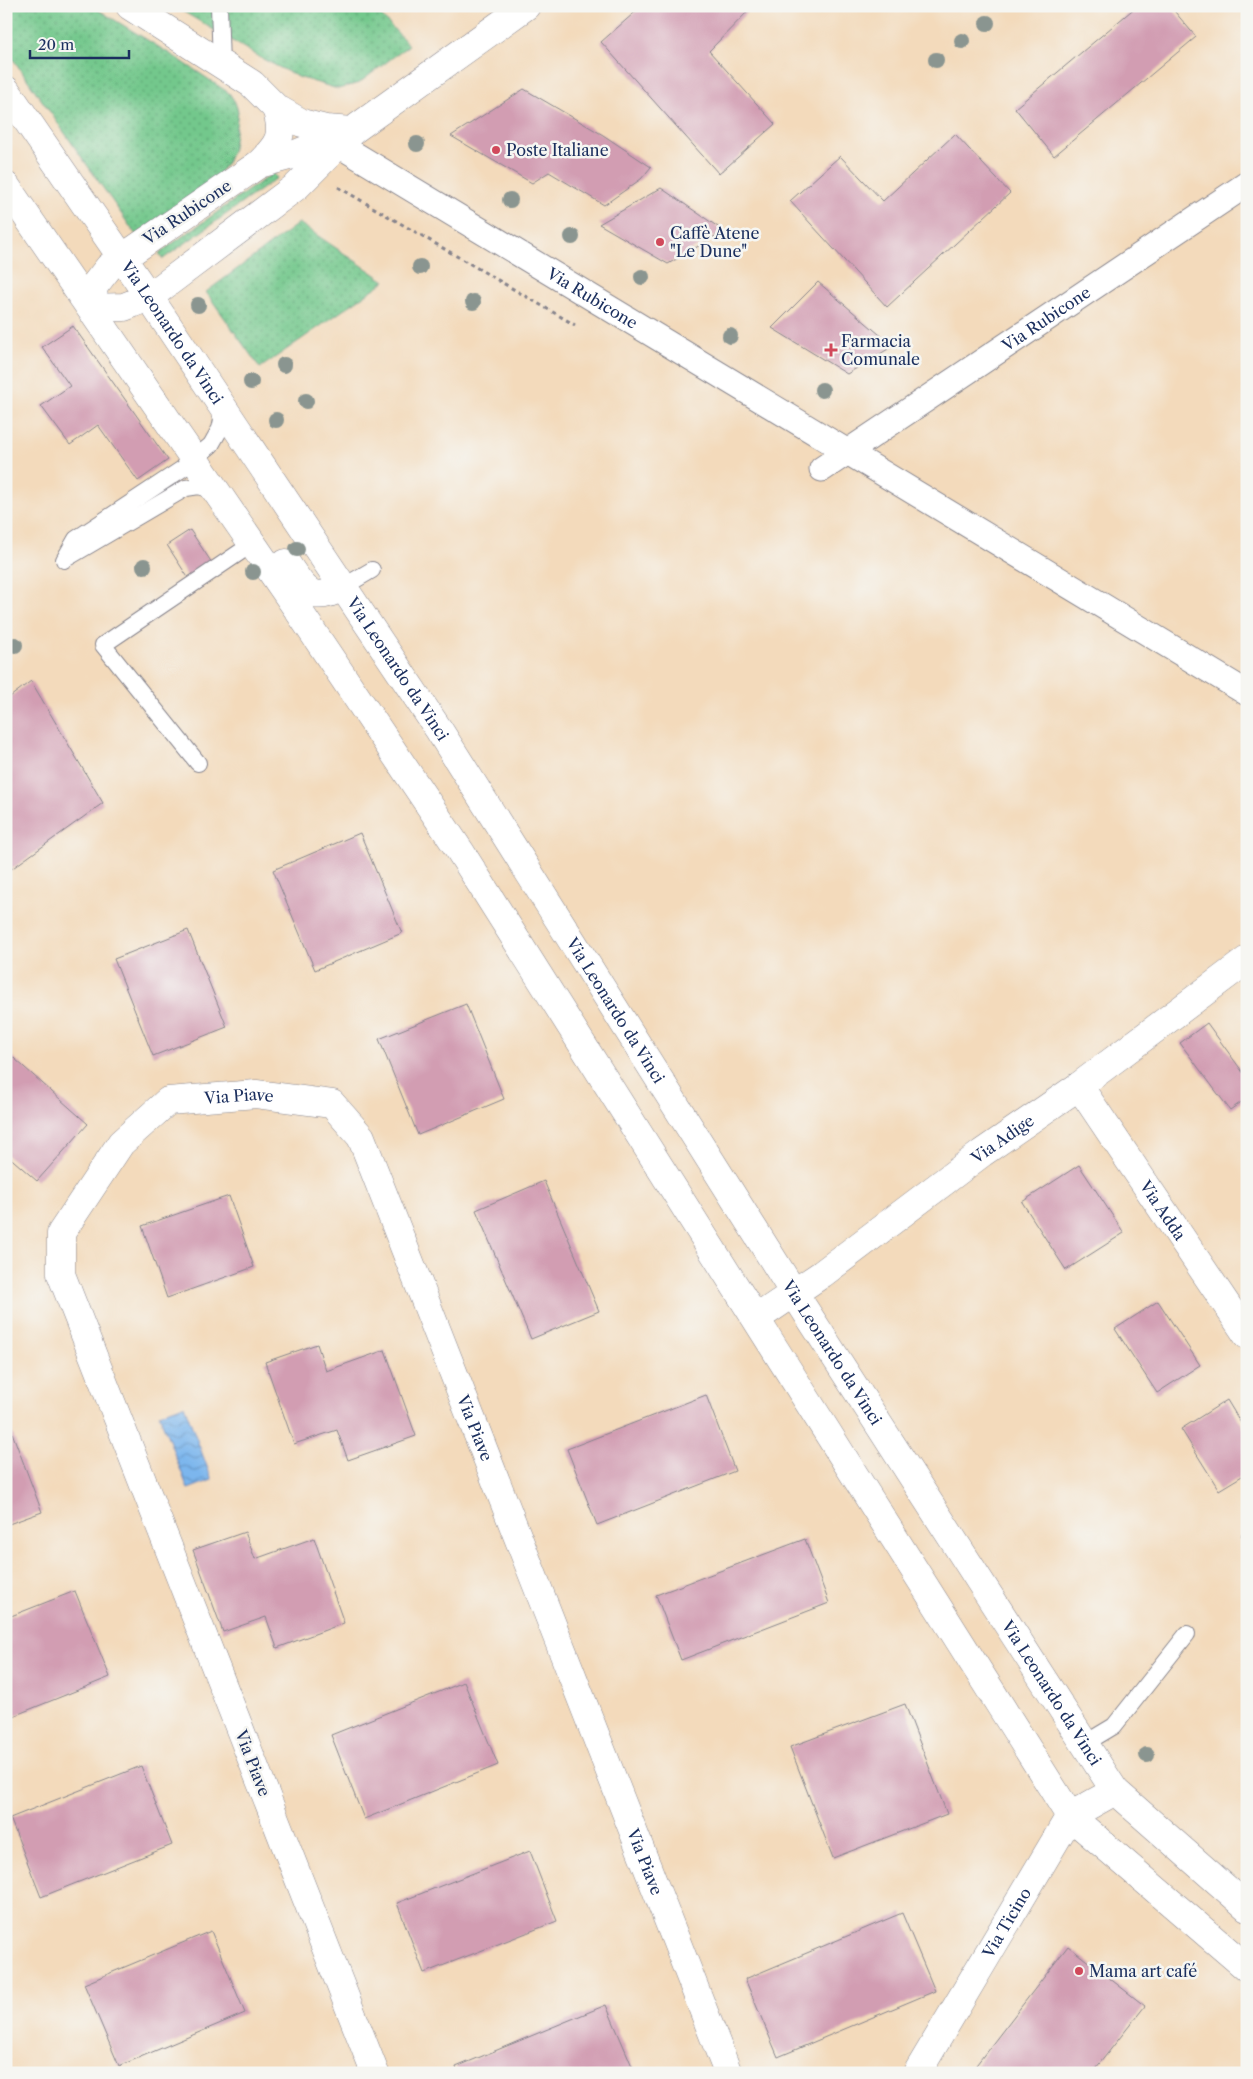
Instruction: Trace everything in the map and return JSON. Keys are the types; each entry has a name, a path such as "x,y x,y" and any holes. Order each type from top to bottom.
{"street":[{"name":"Via Rubicone","path":"130,6 252,84 276,108 302,123 326,129 346,138 352,155 1247,693"},
{"name":"Via Rubicone","path":"276,108 282,124 280,137 272,151 259,164 121,256 98,278 92,292 91,308 124,307 149,297 297,186 346,138 526,6"},
{"name":"Via Leonardo da Vinci","path":"6,90 149,297 439,730 794,1293 1115,1791 1247,1907"},
{"name":"Via Rubicone","path":"259,164 346,138"},
{"name":"Via Rubicone","path":"822,469 1247,184"},
{"path":"6,186 460,851 757,1318 1070,1816 1247,1968"},
{"path":"219,496 249,512 306,591 312,594 326,595 343,586"},
{"name":"Via Adige","path":"757,1318 794,1293 982,1153 1079,1086 1247,960"},
{"name":"Via Adda","path":"1079,1086 1247,1335"},
{"name":"Via Piave","path":"375,2073 61,1274 61,1233 121,1143 168,1100 256,1094 332,1104 361,1137 728,2073"},
{"path":"1070,1816 1115,1791"},
{"name":"Via Ticino","path":"917,2073 1070,1816"}],"lane":[{"path":"219,6 221,64"},
{"path":"219,401 222,420 220,429 211,445 194,460 76,539 62,562 186,488 198,486 219,496"},
{"path":"198,763 103,645 252,544"},
{"path":"343,586 372,570"},
{"path":"1084,1744 1114,1726 1188,1634"}],"green space":[{"path":"6,6 92,6 180,60 229,93 238,111 233,148 228,161 214,180 136,235 6,49"},
{"path":"174,6 372,6 409,45 359,83 338,89 298,77 261,58"},
{"path":"273,173 277,178 163,259 159,253"},
{"path":"299,223 385,281 260,368 206,292"}],"water":[{"path":"184,1405 212,1480 188,1489 159,1414"}],"building":[{"path":"642,6 753,6 709,51 775,124 719,174 601,42"},
{"path":"1137,6 1170,6 1196,37 1054,156 1015,108"},
{"path":"524,89 603,135 651,167 641,179 604,205 549,172 532,183 451,136"},
{"path":"955,134 1010,193 887,307 790,201 840,156 883,201"},
{"path":"661,188 724,231 668,264 599,224"},
{"path":"818,282 893,346 847,374 772,328"},
{"path":"73,326 168,460 138,481 98,425 70,445 41,406 70,386 42,347"},
{"path":"190,530 212,563 189,579 167,545"},
{"path":"31,681 103,803 10,870 6,865 6,700"},
{"path":"360,833 402,933 315,970 273,870"},
{"path":"188,930 227,1027 153,1056 114,959"},
{"path":"466,1004 504,1099 418,1135 379,1039"},
{"path":"1207,1023 1247,1078 1247,1098 1230,1110 1180,1043"},
{"path":"6,1051 88,1124 37,1181 6,1154"},
{"path":"1079,1165 1124,1233 1066,1270 1022,1202"},
{"path":"544,1181 599,1311 531,1339 476,1210"},
{"path":"229,1196 254,1267 167,1298 142,1226"},
{"path":"1158,1301 1200,1365 1157,1393 1115,1329"},
{"path":"317,1344 326,1371 385,1350 416,1436 348,1460 337,1430 294,1444 265,1362"},
{"path":"706,1395 735,1471 597,1525 567,1449"},
{"path":"1227,1400 1247,1433 1247,1473 1219,1490 1181,1429"},
{"path":"8,1422 42,1512 6,1525 6,1423"},
{"path":"1247,1531 1247,1543 1241,1535"},
{"path":"245,1532 255,1559 314,1538 344,1623 277,1648 266,1617 223,1632 193,1550"},
{"path":"805,1539 829,1603 681,1660 656,1595"},
{"path":"75,1591 110,1677 6,1719 6,1618"},
{"path":"464,1682 498,1765 364,1819 331,1735"},
{"path":"905,1704 947,1814 833,1858 790,1747"},
{"path":"141,1766 172,1845 41,1897 10,1818"},
{"path":"530,1851 557,1921 424,1973 397,1903"},
{"path":"902,1913 935,1991 778,2057 745,1979"},
{"path":"211,1931 245,2013 119,2066 84,1984"},
{"path":"1068,1946 1145,2006 1092,2073 970,2073"},
{"path":"606,2005 635,2073 458,2073 456,2067"}],"place":[{"name":"Poste Italiane","path":"496,150"},
{"name":"Caffè Atene \"Le Dune\"","path":"660,242"},
{"name":"Farmacia Comunale","path":"831,350"},
{"name":"Mama art café","path":"1079,1971"}]}
